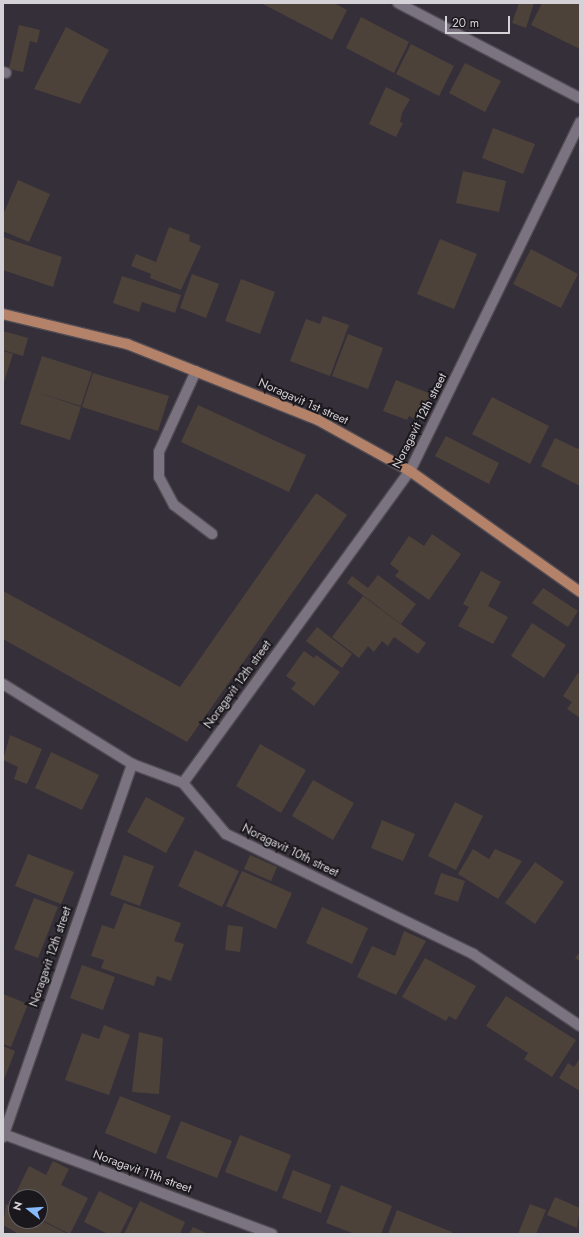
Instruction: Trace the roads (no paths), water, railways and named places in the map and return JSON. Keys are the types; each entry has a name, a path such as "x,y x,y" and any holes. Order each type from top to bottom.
{"main road":[{"name":"Noragavit 1st street","path":"3,314 127,344 318,420 410,471 580,592"}],"street":[{"path":"398,3 580,98"},
{"name":"Noragavit 12th street","path":"183,783 410,471 580,122"},
{"path":"196,371 159,452 159,477 174,506 212,534"},
{"name":"Noragavit 10th street","path":"3,684 132,764 183,783 226,834 473,954 580,1026"},
{"name":"Noragavit 12th street","path":"3,1135 132,764"},
{"name":"Noragavit 11th street","path":"3,1135 272,1234"}]}
